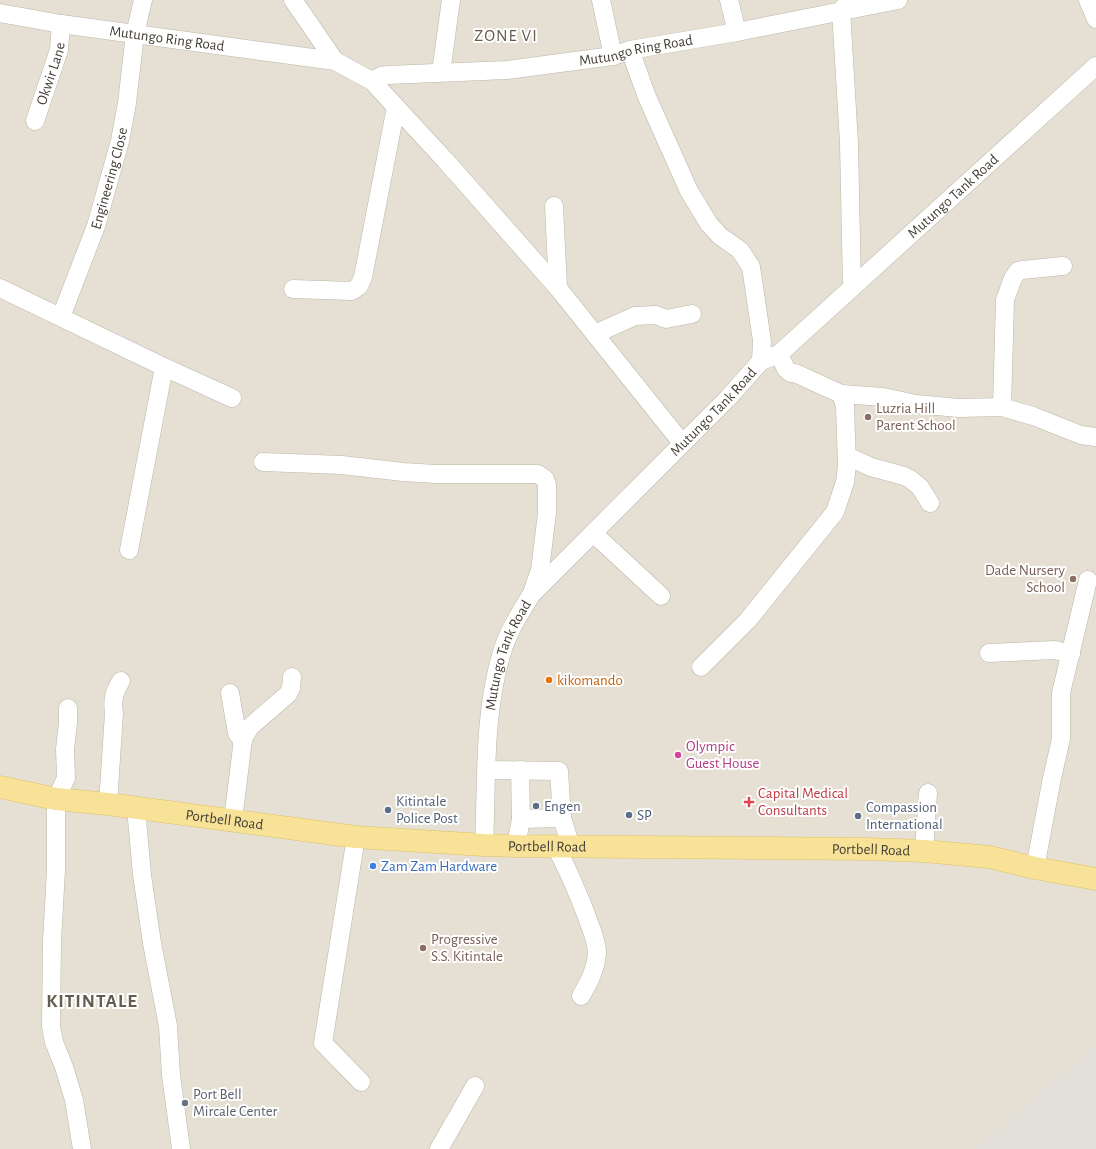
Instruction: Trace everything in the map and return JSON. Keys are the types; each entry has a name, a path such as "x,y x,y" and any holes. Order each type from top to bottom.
{"main road":[{"name":"Portbell Road","path":"0,787 56,799 108,804 356,837 516,846 868,849 924,851 989,857 1035,868 1096,879"}],"street":[{"name":"Engineering Close","path":"60,317 96,226 120,140 127,103 135,34 143,0"},
{"path":"293,0 335,61 372,81 445,160 558,288 682,443"},
{"path":"441,72 451,0"},
{"path":"602,0 621,53 636,69 689,191 709,224 720,236 740,250 751,267 762,341 761,361"},
{"path":"729,0 737,32"},
{"name":"Mutungo Ring Road","path":"372,81 381,76 388,75 507,70 621,53 737,32 846,5 898,0"},
{"path":"1088,0 1096,18"},
{"path":"846,5 852,288"},
{"name":"Mutungo Ring Road","path":"0,13 61,24 335,61"},
{"name":"Okwir Lane","path":"35,121 59,50 61,24"},
{"name":"Mutungo Tank Road","path":"484,845 490,707 496,674 503,650 523,608 531,595 728,398 761,361 779,354 1096,66"},
{"path":"293,289 352,291 359,286 363,277 396,107"},
{"path":"554,206 558,288"},
{"path":"1002,407 1005,300 1013,278 1018,271 1022,270 1063,266"},
{"path":"0,288 164,368 232,398"},
{"path":"595,334 635,316 656,316 666,319 692,314"},
{"path":"779,354 786,369 791,373 800,375 841,394 883,397 916,404 952,408 1002,407 1033,416 1081,435 1096,438"},
{"path":"129,550 164,368"},
{"path":"701,667 748,620 835,512 845,482 847,456 846,406 841,394"},
{"path":"847,456 871,467 910,479 920,487 930,503"},
{"path":"263,462 342,465 436,474 538,474 545,479 547,485 547,514 540,570 531,595"},
{"path":"593,532 661,596"},
{"path":"1035,868 1061,739 1061,693 1088,580"},
{"path":"989,654 1055,650 1071,654"},
{"path":"233,820 243,741 250,727 288,694 291,688 292,677"},
{"path":"108,804 114,713 112,704 115,691 121,681"},
{"path":"230,693 237,733 243,741"},
{"path":"68,708 65,749 66,778 56,799 56,870 52,941 52,1027 54,1042 74,1100 82,1149"},
{"path":"487,770 559,771 563,847 573,881 596,941 596,963 591,978 581,996"},
{"path":"516,846 521,819 520,770"},
{"path":"924,851 928,793"},
{"path":"136,808 142,875 152,943 168,1026 171,1075 181,1149"},
{"path":"521,819 562,818"},
{"path":"356,837 323,1043 361,1082"},
{"path":"439,1149 475,1086"}],"shaded area":[{"path":"0,0 1096,0 1096,1149 0,1149"},
{"path":"1093,1046 1096,1047 1096,1149 974,1149"}],"place":[{"name":"Luzria Hill Parent School","path":"868,417"},
{"name":"Dade Nursery School","path":"1073,579"},
{"name":"kikomando","path":"549,680"},
{"name":"Olympic Guest House","path":"678,755"},
{"name":"Capital Medical Consultants","path":"749,802"},
{"name":"Engen","path":"536,806"},
{"name":"Kitintale Police Post","path":"388,810"},
{"name":"SP","path":"629,815"},
{"name":"Compassion International","path":"858,816"},
{"name":"Zam Zam Hardware","path":"373,866"},
{"name":"Progressive S.S. Kitintale","path":"423,948"},
{"name":"Port Bell Mircale Center","path":"185,1103"}],"district":[{"name":"ZONE VI","path":"506,35"},
{"name":"KITINTALE","path":"92,1000"}]}
